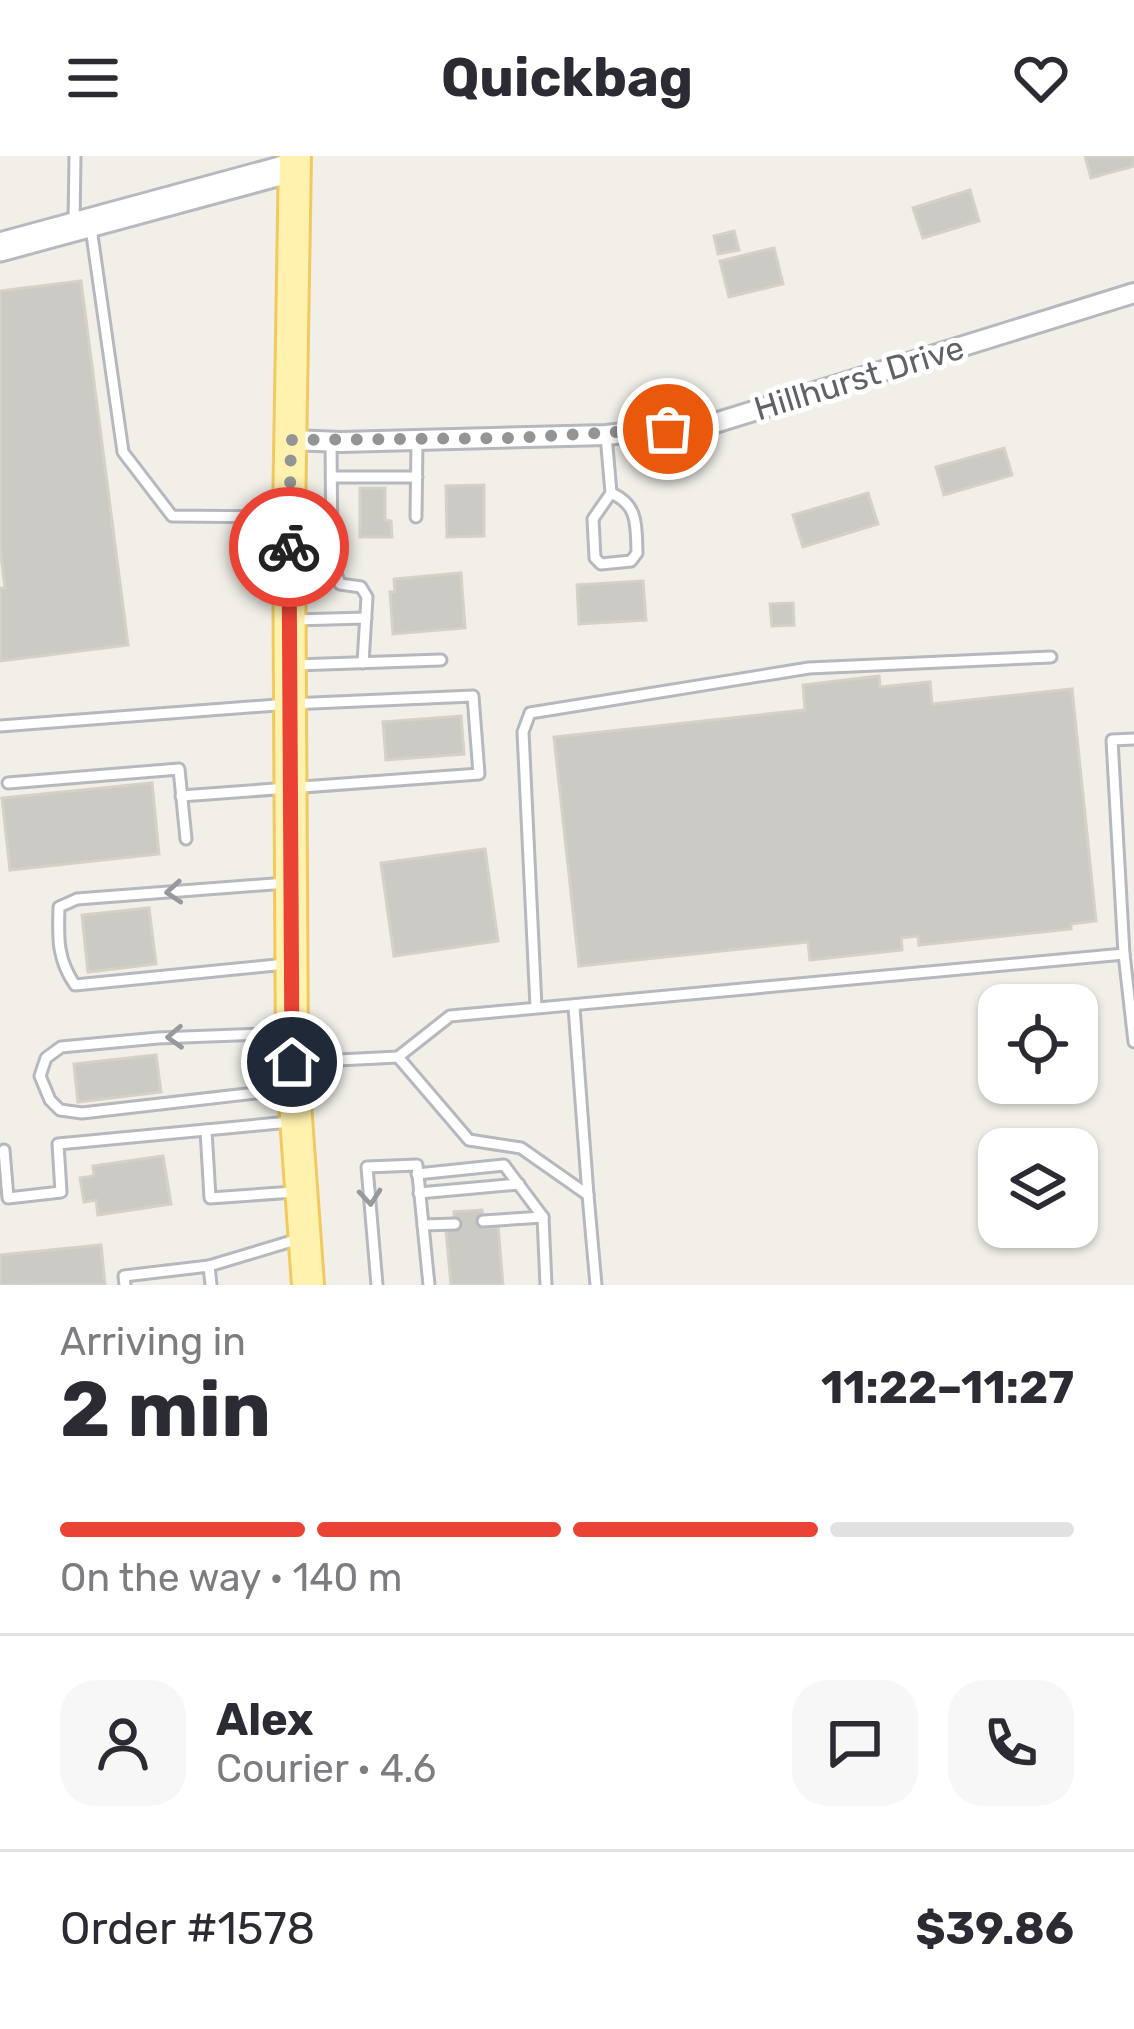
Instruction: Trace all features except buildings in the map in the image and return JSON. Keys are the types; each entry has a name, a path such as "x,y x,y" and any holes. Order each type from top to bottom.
{"main road":[{"path":"295,162 289,518 292,1061 308,1285"}],"street":[{"path":"0,247 295,162"},
{"name":"Hillhurst Drive","path":"291,440 606,435 715,423 1134,293"}],"lane":[{"path":"75,156 82,225 123,452 172,516 289,518"},
{"path":"606,435 611,493 593,519 595,558 601,564 631,561 637,554 633,509 624,498 611,493"},
{"path":"416,517 417,440"},
{"path":"331,441 332,562 340,584 361,587 367,597 364,663"},
{"path":"333,477 417,476"},
{"path":"290,621 366,618"},
{"path":"536,1007 523,732 530,713 809,668 1051,657"},
{"path":"290,666 441,661"},
{"path":"0,726 473,696 479,774 181,796"},
{"path":"1134,739 1112,740 1134,1042"},
{"path":"8,783 179,769 186,839"},
{"path":"291,883 77,899 59,907 58,940 61,964 75,985 292,963"},
{"path":"292,1061 158,1038 61,1047 46,1058 40,1076 60,1110 82,1113 292,1061 398,1057 451,1016 1124,954"},
{"path":"574,1007 596,1285"},
{"path":"398,1057 469,1140 520,1148 589,1195"},
{"path":"4,1150 8,1198 61,1192 58,1144 294,1122"},
{"path":"206,1130 210,1198 299,1191"},
{"path":"377,1285 367,1167 417,1165 429,1285"},
{"path":"417,1174 504,1165 542,1217 546,1285"},
{"path":"419,1192 519,1184"},
{"path":"483,1221 542,1217"},
{"path":"423,1225 455,1224"},
{"path":"125,1285 124,1276 209,1266 303,1238"},
{"path":"209,1266 212,1285"}],"way so far":[{"path":"289,547 291,440 512,438 668,429"}],"route":[{"path":"289,547 292,1062"}]}
